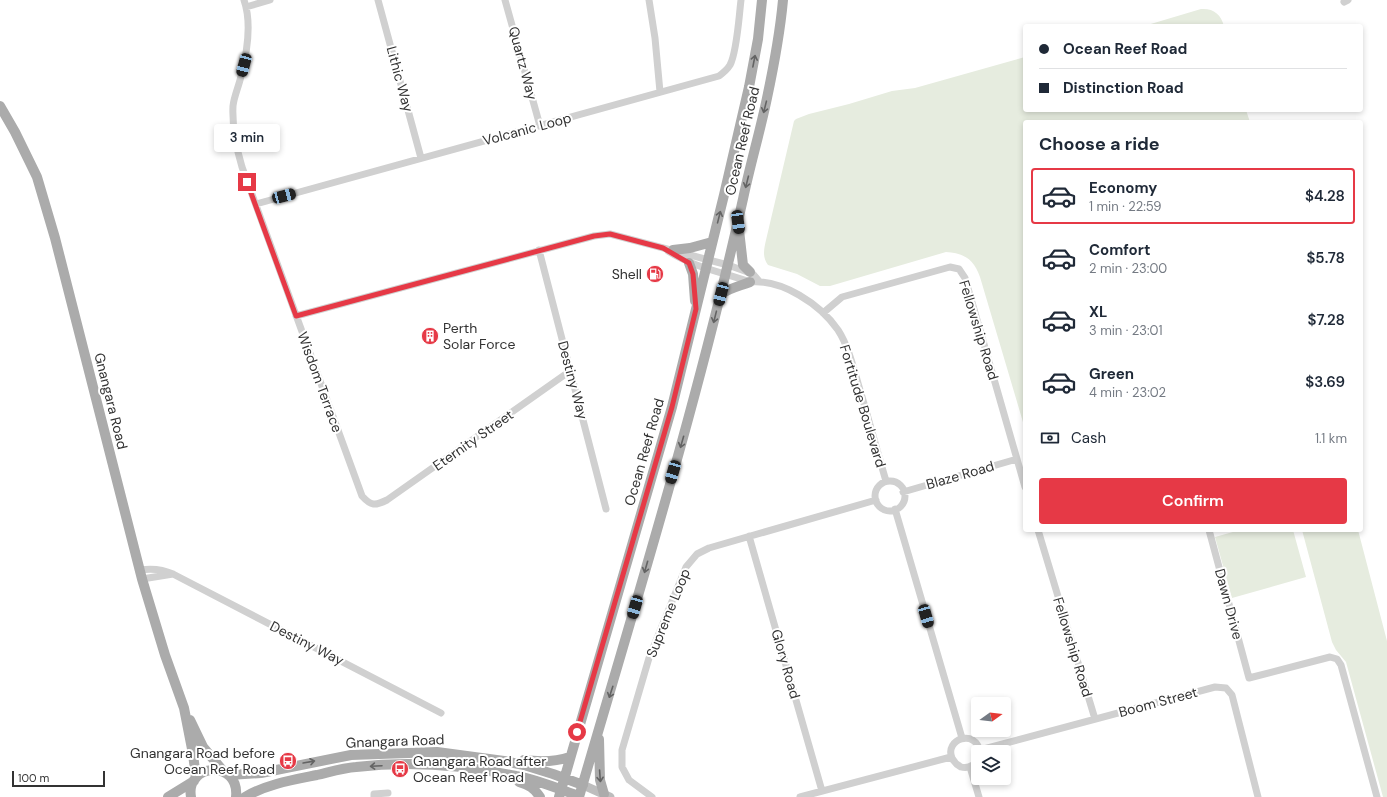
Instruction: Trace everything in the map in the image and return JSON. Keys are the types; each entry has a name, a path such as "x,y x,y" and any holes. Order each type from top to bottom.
{"main road":[{"name":"Ocean Reef Road","path":"560,793 672,407 749,87 758,39 762,0"},
{"name":"Ocean Reef Road","path":"580,797 692,406 721,294 767,99 778,41 783,0"},
{"name":"Gnangara Road","path":"0,106 15,132 39,184 55,238 141,575 165,655 184,708 203,747 226,774 261,773 351,754 437,752 504,761 583,784"},
{"path":"721,294 753,278 743,265 738,222"},
{"path":"668,249 690,248 712,242"},
{"path":"689,263 693,274 696,309"},
{"name":"Gnangara Road","path":"184,708 193,754 195,779 191,788 191,797"},
{"path":"599,729 600,780 607,796"},
{"path":"504,761 524,760 537,762 570,757"},
{"name":"Gnangara Road","path":"245,797 258,789 282,781 355,767 412,764 471,768 516,776 560,793 580,797"},
{"path":"471,768 528,785 535,790 540,797"},
{"path":"168,797 206,771 212,770 226,774 236,786 236,797"}],"street":[{"path":"245,4 270,0"},
{"name":"Lithic Way","path":"378,0 421,158"},
{"name":"Quartz Way","path":"506,0 540,126"},
{"path":"649,0 655,38 660,92"},
{"name":"Volcanic Loop","path":"256,204 718,76 725,72 733,56 741,0"},
{"name":"Wisdom Terrace","path":"245,4 248,33 244,65 233,105 234,136 242,167 362,496 367,502 373,504"},
{"path":"296,316 594,236 610,234 668,249 707,264"},
{"path":"668,249 689,263 707,264"},
{"name":"Destiny Way","path":"539,250 606,510"},
{"name":"Fortitude Boulevard","path":"707,264 790,290 811,302 838,330 850,356 886,481"},
{"name":"Fellowship Road","path":"823,313 842,296 950,267 959,269 966,278 1023,479"},
{"name":"Eternity Street","path":"373,504 387,500 570,371"},
{"name":"Blaze Road","path":"903,492 1017,459"},
{"path":"886,481 896,482 900,485 903,492 904,499 895,509 885,510 881,508 876,500 876,490 878,486 886,481"},
{"name":"Supreme Loop","path":"652,797 629,780 622,767 622,750 649,658 686,567 697,554 709,548 876,500"},
{"path":"895,509 962,738"},
{"name":"Fellowship Road","path":"1039,532 1095,719"},
{"name":"Dawn Drive","path":"1210,532 1249,678 1330,657 1337,659 1341,665 1377,797"},
{"name":"Glory Road","path":"749,536 822,791"},
{"name":"Destiny Way","path":"141,575 173,574 441,713"},
{"name":"Boom Street","path":"1002,745 1215,687 1226,688 1232,696 1258,797"},
{"path":"977,745 976,742 971,739 962,738 957,740 952,748 951,757 953,761 961,766 970,767 979,797"},
{"path":"800,797 951,757"},
{"path":"583,784 607,796"},
{"path":"374,797 374,794 388,793"}],"shaded area":[{"path":"1205,9 1213,11 1219,15 1224,24 1151,24"},
{"path":"1023,58 1023,112 1247,112 1249,120 1023,120 1023,422 978,271 968,258 958,254 946,252 830,286 820,286 797,274 768,265 765,259 764,253 766,240 794,121 809,114 892,91 915,88"},
{"path":"1233,532 1294,532 1306,577 1232,598 1215,537"},
{"path":"1303,532 1359,532 1387,641 1387,797 1383,797 1346,662 1336,650 1332,642"}],"place":[{"name":"Shell","path":"655,274"},
{"name":"Perth Solar Force","path":"430,336"},
{"name":"Gnangara Road before Ocean Reef Road","path":"288,761"},
{"name":"Gnangara Road after Ocean Reef Road","path":"400,769"}],"route":[{"path":"247,182 296,316 594,236 610,234 663,248 689,263 692,268 696,309 672,407 577,732"}]}
